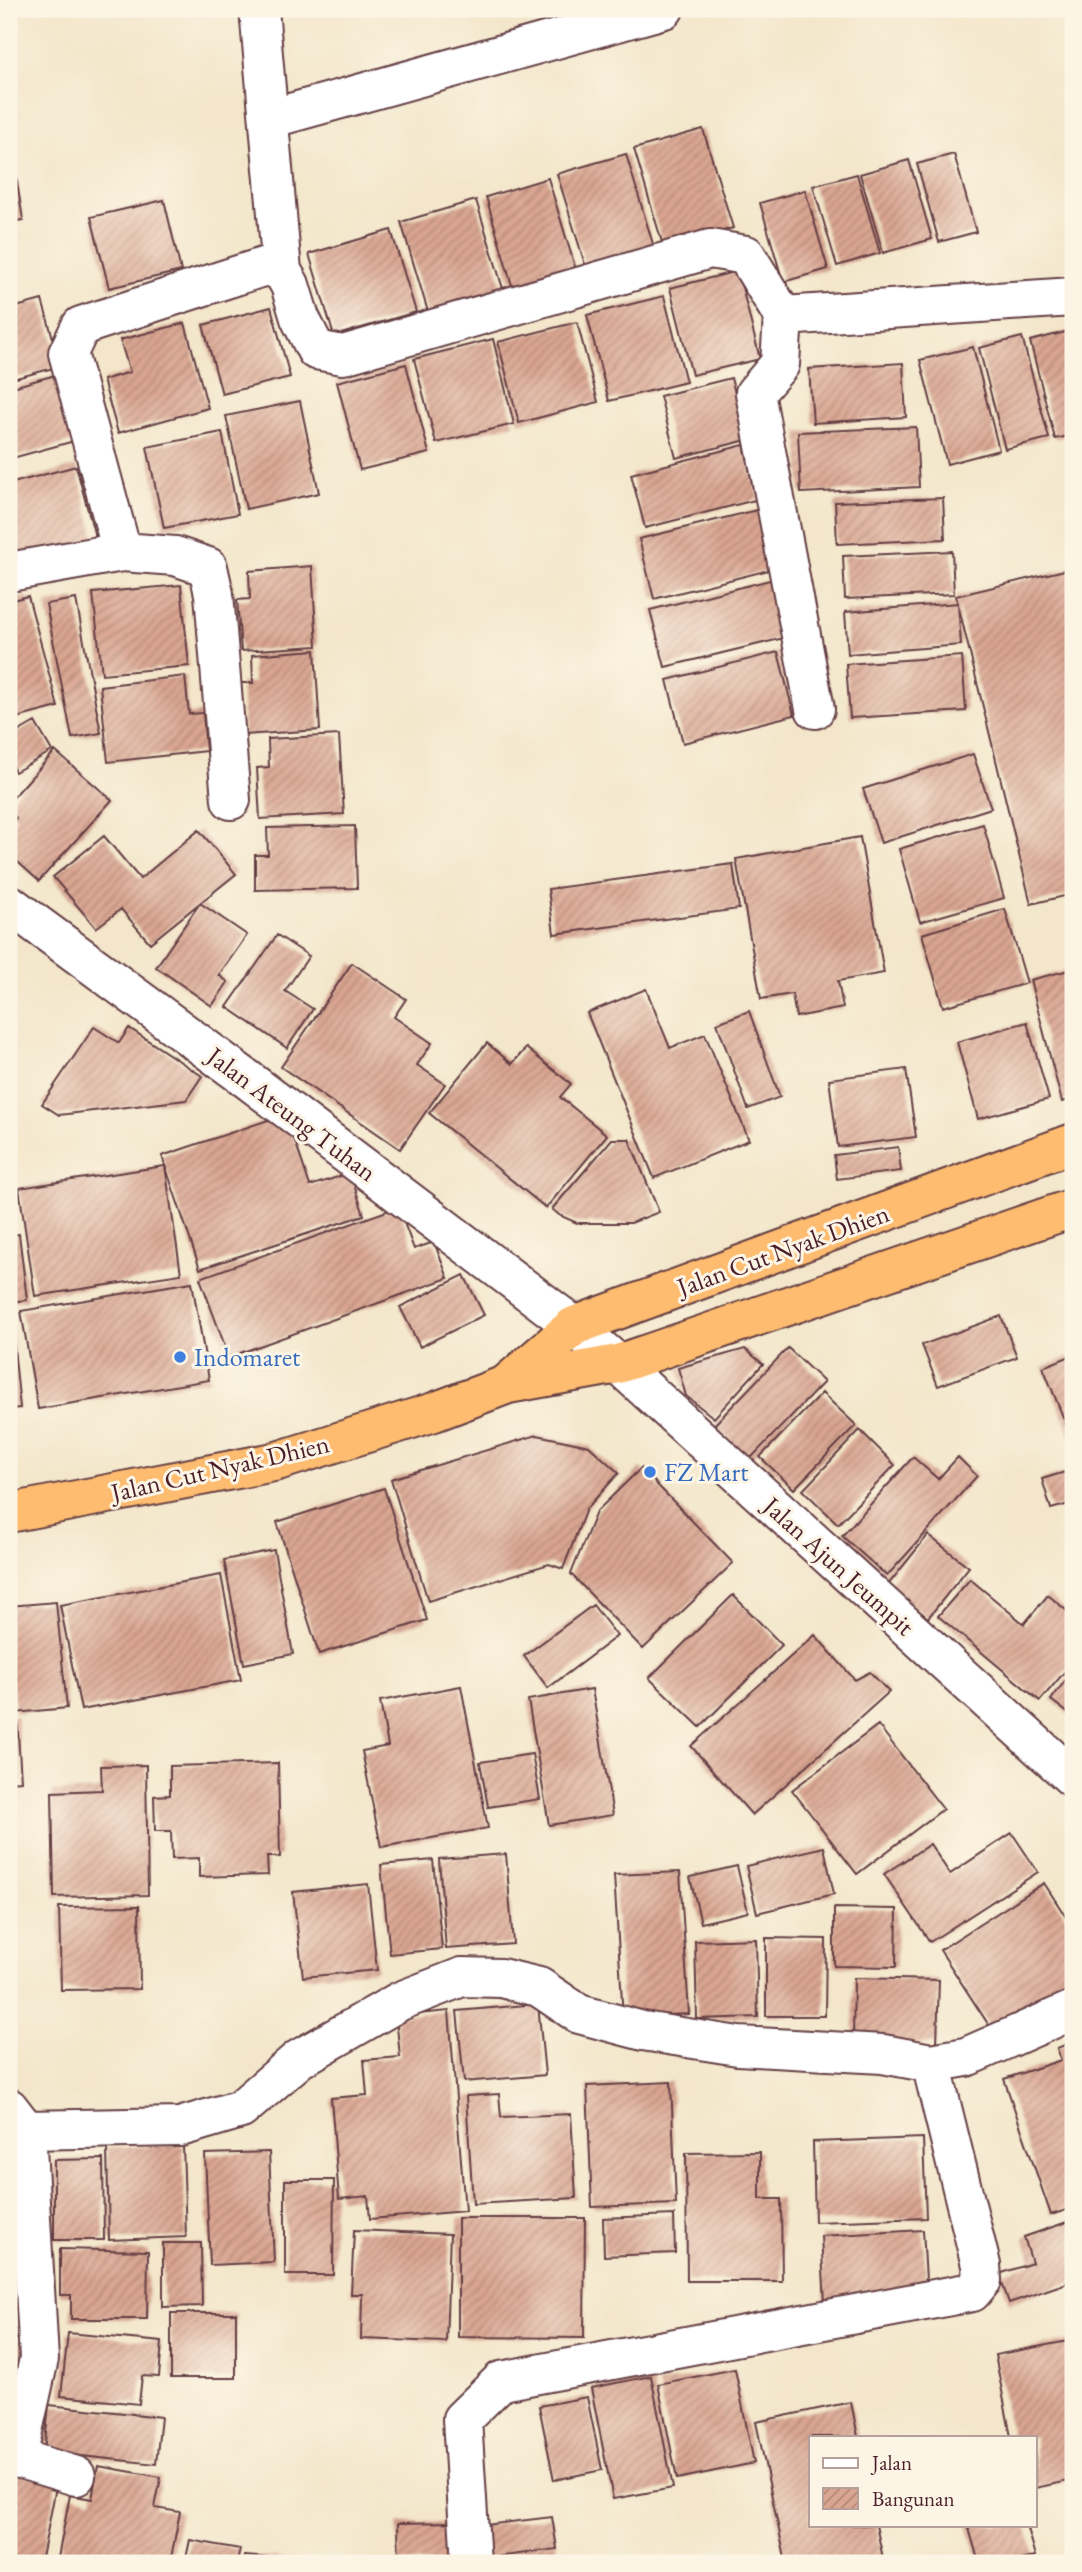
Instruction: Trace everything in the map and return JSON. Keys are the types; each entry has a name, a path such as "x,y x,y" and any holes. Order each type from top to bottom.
{"highway":[{"name":"Jalan Cut Nyak Dhien","path":"508,1384 574,1326 1073,1143"},
{"name":"Jalan Cut Nyak Dhien","path":"9,1513 274,1462 434,1412 508,1384 618,1364 1073,1208"}],"street":[{"path":"259,9 282,271 316,351 343,355 710,249 746,255 783,316 780,364 755,393 816,709"},
{"path":"269,119 664,9"},
{"path":"122,552 68,353 81,326 266,266 282,271"},
{"path":"783,316 1073,297"},
{"path":"9,572 122,552 175,556 208,567 214,594 231,800"},
{"name":"Jalan Ateung Tuhan","path":"9,904 247,1079 574,1326"},
{"name":"Jalan Ajun Jeumpit","path":"574,1326 1070,1770"},
{"path":"76,2476 13,2457 39,2359 17,2119 180,2127 241,2109 299,2059 401,2001 462,1977 501,1978 539,1987 579,2014 643,2031 738,2046 883,2054 931,2063 966,2057 1073,2010"},
{"path":"471,2563 462,2419 501,2381 972,2291 982,2280 981,2265 931,2063"}],"building":[{"path":"703,129 733,228 664,249 634,149"},
{"path":"9,150 12,150 23,220 9,222"},
{"path":"626,154 656,254 588,274 557,174"},
{"path":"954,154 976,232 939,242 917,164"},
{"path":"909,160 932,239 883,253 860,174"},
{"path":"857,174 880,253 837,266 813,186"},
{"path":"548,178 579,280 516,299 486,197"},
{"path":"805,190 828,269 783,282 760,203"},
{"path":"164,200 181,271 109,288 91,217"},
{"path":"476,200 504,292 429,315 401,222"},
{"path":"391,230 416,312 334,336 309,254"},
{"path":"738,271 760,359 692,375 670,288"},
{"path":"664,296 686,382 609,401 587,315"},
{"path":"42,300 61,366 9,380 9,309"},
{"path":"271,307 290,377 222,394 203,325"},
{"path":"577,322 598,402 519,423 498,342"},
{"path":"185,323 208,408 118,433 103,380 130,372 120,340"},
{"path":"1069,331 1073,348 1073,435 1055,439 1030,341"},
{"path":"1022,337 1049,438 1005,449 979,348"},
{"path":"493,339 514,424 436,443 414,359"},
{"path":"973,347 999,450 947,464 920,360"},
{"path":"903,363 906,417 813,423 809,369"},
{"path":"406,364 429,453 360,470 337,382"},
{"path":"66,372 85,438 9,459 9,388"},
{"path":"731,378 747,440 676,458 660,396"},
{"path":"300,401 319,493 246,509 226,416"},
{"path":"916,427 919,487 801,493 798,432"},
{"path":"222,432 238,514 164,528 147,447"},
{"path":"744,445 759,499 645,528 631,474"},
{"path":"76,466 97,544 9,567 9,484"},
{"path":"943,498 945,539 837,544 835,502"},
{"path":"761,509 777,568 654,599 639,539"},
{"path":"952,551 954,594 845,599 843,556"},
{"path":"312,566 317,646 241,651 237,600 250,599 249,571"},
{"path":"1073,568 1073,894 1031,904 956,596"},
{"path":"774,579 788,637 665,667 650,610"},
{"path":"181,585 189,666 102,674 93,593"},
{"path":"28,596 58,707 9,720 9,601"},
{"path":"76,599 101,733 72,738 46,604"},
{"path":"958,603 961,645 848,654 845,612"},
{"path":"315,650 320,730 244,735 241,683 253,683 252,655"},
{"path":"778,652 794,715 683,743 667,680"},
{"path":"962,656 966,711 850,718 846,664"},
{"path":"185,676 189,714 203,713 206,751 108,762 100,686"},
{"path":"35,722 52,751 15,772 9,761 9,737"},
{"path":"339,735 344,814 260,819 257,768 269,767 268,739"},
{"path":"55,751 112,800 39,881 9,854 9,827 16,818 9,812 9,802"},
{"path":"973,754 991,808 881,843 863,789"},
{"path":"983,824 1004,898 920,922 899,849"},
{"path":"355,826 357,888 255,890 255,855 268,855 267,828"},
{"path":"199,830 236,874 150,943 121,909 96,928 53,877 104,836 140,879"},
{"path":"860,837 884,973 838,981 843,1008 796,1017 792,994 761,999 736,859"},
{"path":"733,864 739,909 554,934 548,889"},
{"path":"200,903 247,935 219,975 228,982 212,1006 156,967"},
{"path":"1005,909 1027,983 943,1007 922,934"},
{"path":"277,935 309,956 285,991 313,1009 287,1048 227,1007"},
{"path":"352,963 406,999 394,1017 432,1043 417,1065 445,1084 400,1149 281,1067"},
{"path":"1073,969 1073,1099 1062,1102 1030,980"},
{"path":"646,989 670,1048 705,1034 749,1140 654,1178 587,1013"},
{"path":"749,1011 780,1097 748,1109 717,1023"},
{"path":"1027,1022 1049,1099 978,1119 957,1042"},
{"path":"94,1027 119,1043 129,1028 202,1076 186,1100 59,1115 42,1104"},
{"path":"487,1043 512,1064 526,1048 571,1084 560,1097 607,1135 546,1208 429,1113"},
{"path":"906,1069 916,1137 838,1147 829,1079"},
{"path":"286,1114 310,1186 350,1173 364,1215 200,1269 162,1156"},
{"path":"612,1139 629,1139 659,1212 631,1223 577,1223 559,1215 552,1209"},
{"path":"898,1147 901,1171 837,1179 834,1155"},
{"path":"165,1166 181,1274 35,1296 19,1188"},
{"path":"398,1207 414,1249 434,1242 448,1278 229,1357 200,1278"},
{"path":"19,1234 27,1300 9,1302 9,1235"},
{"path":"464,1275 484,1315 420,1347 400,1307"},
{"path":"192,1282 209,1380 38,1409 21,1311"},
{"path":"1001,1316 1017,1357 938,1386 922,1345"},
{"path":"9,1317 20,1408 9,1409"},
{"path":"788,1348 824,1382 750,1459 714,1425"},
{"path":"745,1349 763,1364 714,1418 686,1396 678,1368"},
{"path":"1073,1355 1073,1442 1043,1367"},
{"path":"822,1393 856,1425 794,1489 760,1457"},
{"path":"860,1430 895,1465 838,1524 803,1490"},
{"path":"537,1435 589,1446 619,1473 586,1509 563,1569 549,1564 428,1601 391,1479"},
{"path":"913,1457 938,1479 958,1457 977,1476 887,1576 842,1536"},
{"path":"641,1468 733,1563 643,1649 571,1574 596,1512"},
{"path":"1065,1472 1073,1503 1051,1509 1042,1479"},
{"path":"384,1488 427,1620 319,1654 277,1522"},
{"path":"928,1535 969,1567 928,1618 887,1586"},
{"path":"1073,1547 1073,1566 1067,1549"},
{"path":"274,1550 293,1654 244,1664 224,1560"},
{"path":"221,1575 241,1680 81,1710 60,1605"},
{"path":"970,1579 1024,1624 1048,1595 1073,1616 1073,1662 1040,1701 938,1616"},
{"path":"733,1595 782,1645 700,1727 649,1678"},
{"path":"56,1602 67,1708 15,1713 9,1657 9,1606"},
{"path":"593,1605 617,1636 548,1688 524,1656"},
{"path":"815,1635 855,1680 870,1672 889,1692 752,1815 691,1746"},
{"path":"1073,1670 1073,1717 1051,1700"},
{"path":"461,1686 488,1828 381,1847 362,1751 388,1746 380,1701"},
{"path":"592,1689 613,1815 549,1825 528,1700"},
{"path":"17,1716 21,1781 9,1782 9,1717"},
{"path":"878,1725 943,1809 857,1874 792,1790"},
{"path":"532,1754 540,1799 488,1807 480,1762"},
{"path":"278,1763 280,1857 267,1857 268,1875 199,1877 199,1858 172,1859 171,1831 155,1831 154,1796 170,1795 170,1766"},
{"path":"146,1765 148,1895 54,1897 52,1792 102,1790 101,1766"},
{"path":"1012,1833 1038,1872 930,1942 884,1874 930,1844 950,1874"},
{"path":"824,1847 834,1894 757,1913 746,1866"},
{"path":"506,1854 513,1944 446,1949 439,1859"},
{"path":"433,1860 442,1949 390,1954 381,1865"},
{"path":"737,1866 748,1912 701,1923 690,1877"},
{"path":"680,1872 689,2014 623,2017 614,1875"},
{"path":"1044,1883 1073,1928 1073,1987 996,2036 940,1950"},
{"path":"368,1884 377,1970 303,1977 293,1892"},
{"path":"139,1906 140,1989 61,1990 59,1907"},
{"path":"834,1908 897,1909 896,1967 834,1966"},
{"path":"766,1938 826,1939 825,2016 766,2016"},
{"path":"756,1939 758,2017 697,2019 695,1941"},
{"path":"9,1966 15,1967 11,2043 9,2043"},
{"path":"854,1978 939,1980 937,2044 853,2041"},
{"path":"538,2004 545,2075 464,2082 457,2011"},
{"path":"449,2011 465,2211 370,2219 368,2196 339,2199 331,2098 367,2095 364,2060 400,2057 396,2016"},
{"path":"1073,2042 1073,2162 1068,2163 1073,2180 1073,2208 1051,2215 1004,2079 1061,2060 1057,2048"},
{"path":"671,2082 676,2204 592,2207 587,2086"},
{"path":"499,2094 501,2117 571,2114 576,2198 473,2204 466,2096"},
{"path":"923,2138 926,2218 815,2222 813,2142"},
{"path":"183,2145 186,2237 109,2240 107,2148"},
{"path":"269,2152 274,2262 210,2265 205,2154"},
{"path":"760,2152 760,2199 781,2199 782,2281 687,2281 686,2153"},
{"path":"103,2159 104,2240 54,2240 54,2160"},
{"path":"285,2180 334,2180 333,2275 285,2275"},
{"path":"674,2215 675,2253 604,2256 603,2218"},
{"path":"458,2218 585,2218 584,2338 458,2337"},
{"path":"1073,2220 1073,2281 1009,2303 999,2274 1032,2263 1024,2237"},
{"path":"354,2230 450,2234 446,2342 361,2339 362,2294 351,2294"},
{"path":"923,2230 927,2296 825,2303 821,2236"},
{"path":"9,2237 24,2237 21,2289 9,2288"},
{"path":"163,2243 201,2243 202,2306 163,2307"},
{"path":"60,2249 148,2251 147,2319 71,2319 71,2295 60,2295"},
{"path":"9,2292 23,2292 23,2309 9,2309"},
{"path":"171,2313 236,2313 236,2378 171,2378"},
{"path":"68,2333 162,2342 159,2377 142,2376 139,2404 61,2396"},
{"path":"9,2337 33,2343 9,2434"},
{"path":"1073,2340 1073,2480 1036,2488 1036,2436 1011,2436 995,2355"},
{"path":"735,2369 754,2463 677,2479 658,2384"},
{"path":"651,2376 673,2488 613,2499 591,2388"},
{"path":"587,2397 602,2470 554,2480 539,2406"},
{"path":"851,2402 858,2436 809,2436 809,2526 876,2526 884,2563 786,2563 756,2422"},
{"path":"49,2405 161,2417 156,2464 44,2452"},
{"path":"98,2466 161,2477 155,2508 180,2512 170,2563 57,2563 70,2495 92,2499"},
{"path":"9,2472 57,2482 41,2563 9,2563"},
{"path":"552,2517 557,2549 481,2559 477,2526"},
{"path":"454,2522 455,2563 399,2563 398,2523"},
{"path":"968,2526 1026,2526 1035,2556 1011,2563 979,2563"},
{"path":"190,2540 240,2549 237,2563 185,2563"},
{"path":"244,2556 309,2561 309,2563 244,2563"}],"place":[{"name":"Indomaret","path":"180,1357"},
{"name":"FZ Mart","path":"650,1472"}]}
